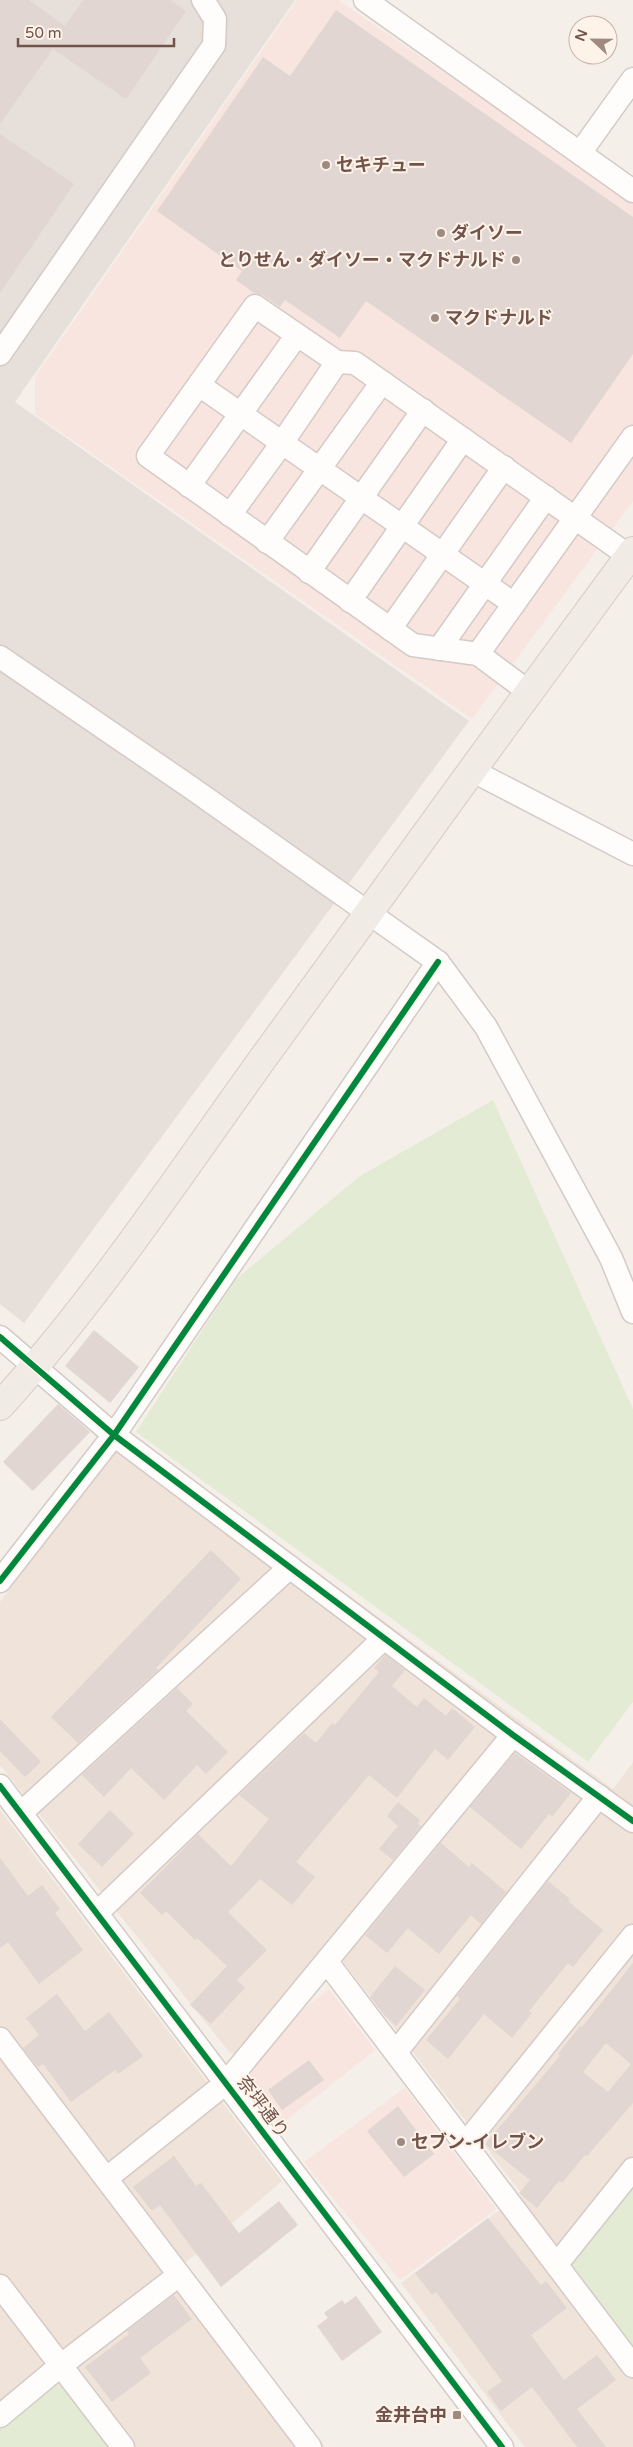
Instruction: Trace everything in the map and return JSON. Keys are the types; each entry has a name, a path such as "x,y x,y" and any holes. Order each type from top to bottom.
{"main road":[{"path":"0,1406 36,1367 112,1270 367,913 631,553"}],"street":[{"path":"0,354 214,45 215,19 204,0"},
{"path":"364,0 633,191"},
{"path":"580,153 633,79"},
{"path":"529,692 478,654 413,645 148,456 255,306 337,362 355,363 546,497 631,553"},
{"path":"189,486 297,335"},
{"path":"230,515 337,362"},
{"path":"267,542 321,470 382,382"},
{"path":"199,384 514,604"},
{"path":"309,572 423,410"},
{"path":"478,654 633,437"},
{"path":"350,600 463,439"},
{"path":"390,629 504,468"},
{"path":"438,649 546,497"},
{"path":"0,657 193,789 438,962 490,1036 610,1258 633,1312"},
{"path":"472,770 633,854"},
{"path":"0,1581 114,1434 438,962"},
{"path":"0,1337 114,1434 513,1735 633,1820"},
{"path":"21,1813 290,1567"},
{"path":"97,1913 384,1638"},
{"path":"107,2178 226,2083 513,1735"},
{"name":"奈坪通り","path":"0,1786 502,2447"},
{"path":"396,2052 599,1796"},
{"path":"466,2144 633,1936"},
{"path":"327,1962 633,2366"},
{"path":"0,2039 310,2447"},
{"path":"557,2264 633,2169"},
{"path":"0,2416 60,2366 179,2275"},
{"path":"0,2286 122,2446"}],"shaded area":[{"path":"0,0 295,0 15,402 469,721 24,1323 0,1304"},
{"path":"297,0 338,0 633,202 633,501 472,719 35,414 35,377"},
{"path":"128,1433 613,1789 633,1762 633,2447 525,2447 401,2283 522,2194 328,1942 241,2054 230,2053 0,1765 0,1602"},
{"path":"0,1810 282,2181 185,2263 325,2447 0,2447"},
{"path":"329,1989 375,2050 279,2126 243,2081 292,2018"},
{"path":"405,2088 496,2209 400,2280 304,2162"}],"green space":[{"path":"493,1100 633,1409 633,1702 588,1762 136,1432 235,1280 360,1176"},
{"path":"633,2186 633,2354 565,2265"},
{"path":"50,2385 67,2388 110,2447 0,2447 0,2425"}],"building":[{"path":"0,0 29,0 65,26 83,0 170,0 186,11 126,99 53,49 0,124"},
{"path":"336,10 633,217 633,354 571,443 366,301 340,338 285,300 280,307 262,295 254,293 236,280 242,271 157,211 263,57 290,76"},
{"path":"0,134 74,184 0,293"},
{"path":"94,1330 139,1367 110,1403 65,1366"},
{"path":"58,1404 90,1432 33,1491 3,1462"},
{"path":"211,1550 241,1579 156,1668 158,1670 78,1743 51,1717"},
{"path":"385,1655 405,1670 392,1686 417,1707 424,1698 446,1716 452,1708 475,1727 448,1760 435,1749 397,1798 369,1775 296,1862 315,1877 292,1905 260,1879 228,1912 267,1950 237,1980 245,1988 211,2024 190,2005 227,1966 197,1938 195,1940 166,1911 162,1915 140,1893 198,1834 231,1866 269,1819 239,1795 304,1733 316,1743 332,1723 335,1725 379,1672 374,1668"},
{"path":"177,1688 193,1704 186,1711 228,1752 206,1774 197,1765 164,1800 131,1768 104,1797 82,1775"},
{"path":"0,1719 41,1762 25,1777 0,1751"},
{"path":"515,1753 571,1793 552,1817 549,1814 521,1849 470,1807"},
{"path":"398,1802 420,1820 418,1824 421,1826 393,1860 379,1849 398,1826 387,1816"},
{"path":"110,1810 134,1834 102,1867 78,1844"},
{"path":"441,1843 469,1867 472,1863 506,1892 481,1924 471,1915 439,1954 408,1928 387,1953 365,1935"},
{"path":"0,1858 28,1896 42,1885 60,1909 55,1913 83,1950 39,1984 8,1942 0,1948"},
{"path":"548,1881 570,1899 568,1901 603,1930 573,1967 568,1963 529,2011 532,2013 512,2038 484,2014 448,2059 426,2040 460,1999 457,1996"},
{"path":"633,1963 633,2103 562,2183 559,2181 537,2208 519,2193 530,2180 485,2144 560,2056 558,2054 580,2026 582,2027","holes":["606,2043 631,2064 608,2092 583,2072"]},
{"path":"395,1966 425,1990 396,2026 385,2016 370,1997"},
{"path":"57,1994 85,2031 109,2012 143,2056 118,2074 115,2070 71,2102 43,2064 38,2067 23,2048 39,2035 26,2018"},
{"path":"309,2060 324,2080 282,2110 268,2090"},
{"name":"セブン-イレブン","path":"398,2106 434,2154 404,2177 367,2131"},
{"path":"174,2156 196,2186 201,2183 239,2233 279,2201 298,2225 221,2287 160,2205 152,2211 133,2187"},
{"path":"488,2218 541,2285 546,2281 567,2308 531,2335 564,2380 597,2355 616,2380 577,2409 606,2447 577,2447 532,2387 501,2411 487,2392 502,2381 436,2292 432,2295 415,2273"},
{"path":"174,2295 192,2319 140,2358 151,2373 112,2402 85,2367 129,2334 127,2331"},
{"path":"356,2296 382,2332 342,2361 317,2326 328,2318 324,2313 342,2300 345,2304"}],"cycle path":[{"path":"0,1581 114,1435 438,962"},
{"path":"0,1337 114,1435 513,1735 633,1821"},
{"path":"0,1786 502,2447"}],"place":[{"name":"セキチュー","path":"326,165"},
{"name":"ダイソー","path":"441,233"},
{"name":"とりせん・ダイソー・マクドナルド","path":"516,260"},
{"name":"マクドナルド","path":"435,318"},
{"name":"セブン-イレブン","path":"401,2142"},
{"name":"金井台中","path":"457,2415"}]}
